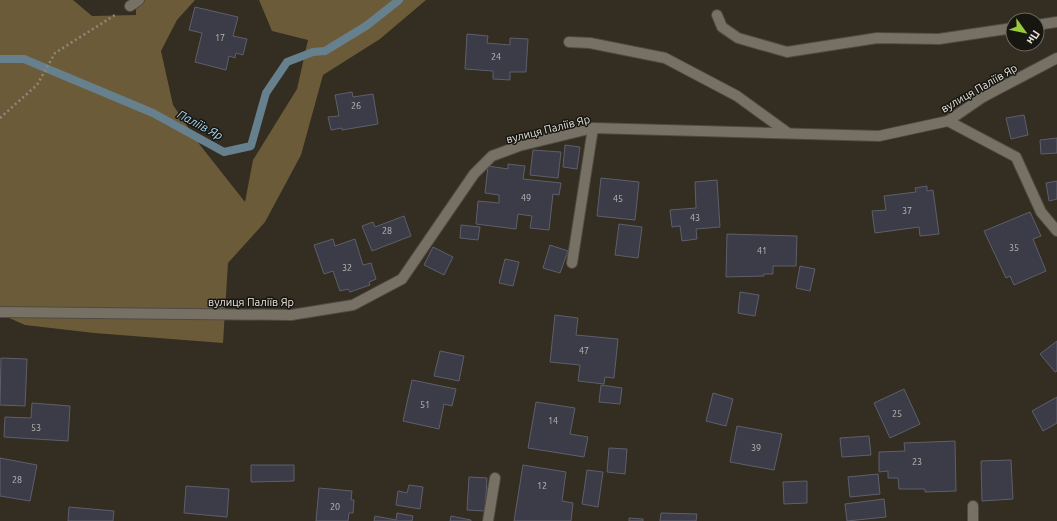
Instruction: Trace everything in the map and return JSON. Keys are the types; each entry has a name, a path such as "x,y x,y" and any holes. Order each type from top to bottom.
{"street":[{"path":"130,6 139,0"},
{"path":"716,14 722,27 738,38 787,52 877,38 940,39 1005,29"},
{"path":"1045,24 1057,22"},
{"path":"569,42 590,44 666,58 737,96 788,133"},
{"name":"вулиця Паліїв Яр","path":"0,312 291,315 353,305 402,279 474,174 492,156 519,146 593,128 879,136 948,121 983,97 1057,58"},
{"path":"948,121 1016,157 1041,212 1057,231"},
{"path":"572,263 593,128"},
{"path":"488,521 495,478"},
{"path":"974,506 974,521"}],"path":[{"path":"0,118 37,85 55,52 130,6"}],"shaded area":[{"path":"0,0 73,0 92,16 136,15 136,0 195,0 177,20 161,51 173,105 200,145 245,202 253,160 297,89 308,40 272,31 259,0 426,0 380,39 323,75 301,155 265,222 228,263 223,343 94,333 25,325 0,314"}],"building":[{"path":"195,7 238,17 233,36 247,39 243,55 236,53 235,58 229,56 226,70 195,62 202,33 189,30"},
{"path":"467,34 488,36 487,43 510,45 510,38 528,39 526,72 510,72 510,80 493,79 493,71 465,69"},
{"path":"352,92 353,97 373,94 378,124 342,130 342,128 331,130 328,117 339,116 335,95"},
{"path":"1024,115 1028,135 1011,139 1006,118"},
{"path":"1057,138 1057,153 1041,154 1040,140"},
{"path":"565,145 580,147 577,169 563,167"},
{"path":"533,150 561,152 558,178 530,175"},
{"path":"508,164 525,166 523,179 561,183 559,195 553,194 549,230 530,228 532,216 518,214 516,229 476,224 478,201 499,203 499,195 485,193 488,166 508,169"},
{"path":"601,178 639,182 635,220 597,216"},
{"path":"717,180 720,227 696,229 697,239 682,241 680,226 672,227 670,210 696,208 695,182"},
{"path":"1057,181 1057,199 1049,201 1046,183"},
{"path":"927,186 927,191 933,190 939,234 920,236 919,227 875,233 872,211 886,210 884,196 916,192 915,188"},
{"path":"1030,212 1041,236 1033,239 1046,271 1014,285 1010,276 1006,278 984,231"},
{"path":"404,216 411,236 372,251 362,226 373,222 375,227"},
{"path":"619,224 642,227 638,258 615,255"},
{"path":"461,225 480,227 478,240 460,238"},
{"path":"727,234 797,236 796,266 773,266 773,274 764,274 764,276 726,277"},
{"path":"333,239 335,246 355,239 363,265 371,263 376,279 369,282 370,285 350,292 348,289 340,291 333,271 324,274 314,245"},
{"path":"550,245 568,251 560,273 543,268"},
{"path":"433,247 453,257 444,275 424,265"},
{"path":"505,259 519,262 513,286 499,283"},
{"path":"800,266 815,269 810,291 796,288"},
{"path":"740,292 759,295 755,316 738,313"},
{"path":"555,315 578,318 576,335 618,339 614,378 605,377 604,384 578,381 580,365 550,362"},
{"path":"1057,341 1057,371 1055,372 1040,354"},
{"path":"440,351 464,356 459,381 434,376"},
{"path":"1,358 27,359 25,406 0,405"},
{"path":"412,380 456,389 452,406 444,404 439,429 403,421"},
{"path":"601,385 622,388 620,404 599,402"},
{"path":"904,389 920,424 890,438 874,403"},
{"path":"713,393 733,399 726,426 706,421"},
{"path":"1057,397 1057,423 1043,431 1032,411"},
{"path":"536,402 575,408 570,434 588,437 584,457 528,448"},
{"path":"32,403 70,406 68,441 4,437 5,417 31,418"},
{"path":"737,426 782,434 774,470 730,462"},
{"path":"869,436 871,455 842,457 840,438"},
{"path":"955,441 956,491 925,492 925,489 899,489 898,478 888,478 888,471 879,472 879,452 905,451 904,443"},
{"path":"609,448 627,449 625,474 607,472"},
{"path":"0,458 37,465 30,501 0,496"},
{"path":"1011,460 1013,499 982,501 981,461"},
{"path":"251,465 294,465 294,481 251,482"},
{"path":"523,465 566,472 562,501 573,503 571,521 514,521"},
{"path":"587,470 603,472 598,507 582,504"},
{"path":"878,474 880,494 850,497 848,477"},
{"path":"469,477 487,478 485,511 467,510"},
{"path":"807,481 807,503 784,504 783,482"},
{"path":"409,485 423,487 420,509 396,505 398,491 407,493"},
{"path":"186,486 229,489 227,517 184,513"},
{"path":"319,488 352,491 351,500 354,500 353,513 349,513 348,521 316,521"},
{"path":"884,499 886,517 847,521 845,504"},
{"path":"69,507 114,511 113,521 68,521"},
{"path":"397,513 413,516 412,521 374,521 375,516 396,520"},
{"path":"661,513 697,514 696,521 660,521"},
{"path":"451,516 471,520 471,521 450,521"},
{"path":"629,518 643,519 643,521 629,521"}],"waterway":[{"name":"Паліїв Яр","path":"0,59 24,59 153,113 224,152 251,146 266,93 287,62 313,52 325,51 366,26 399,0"}]}
